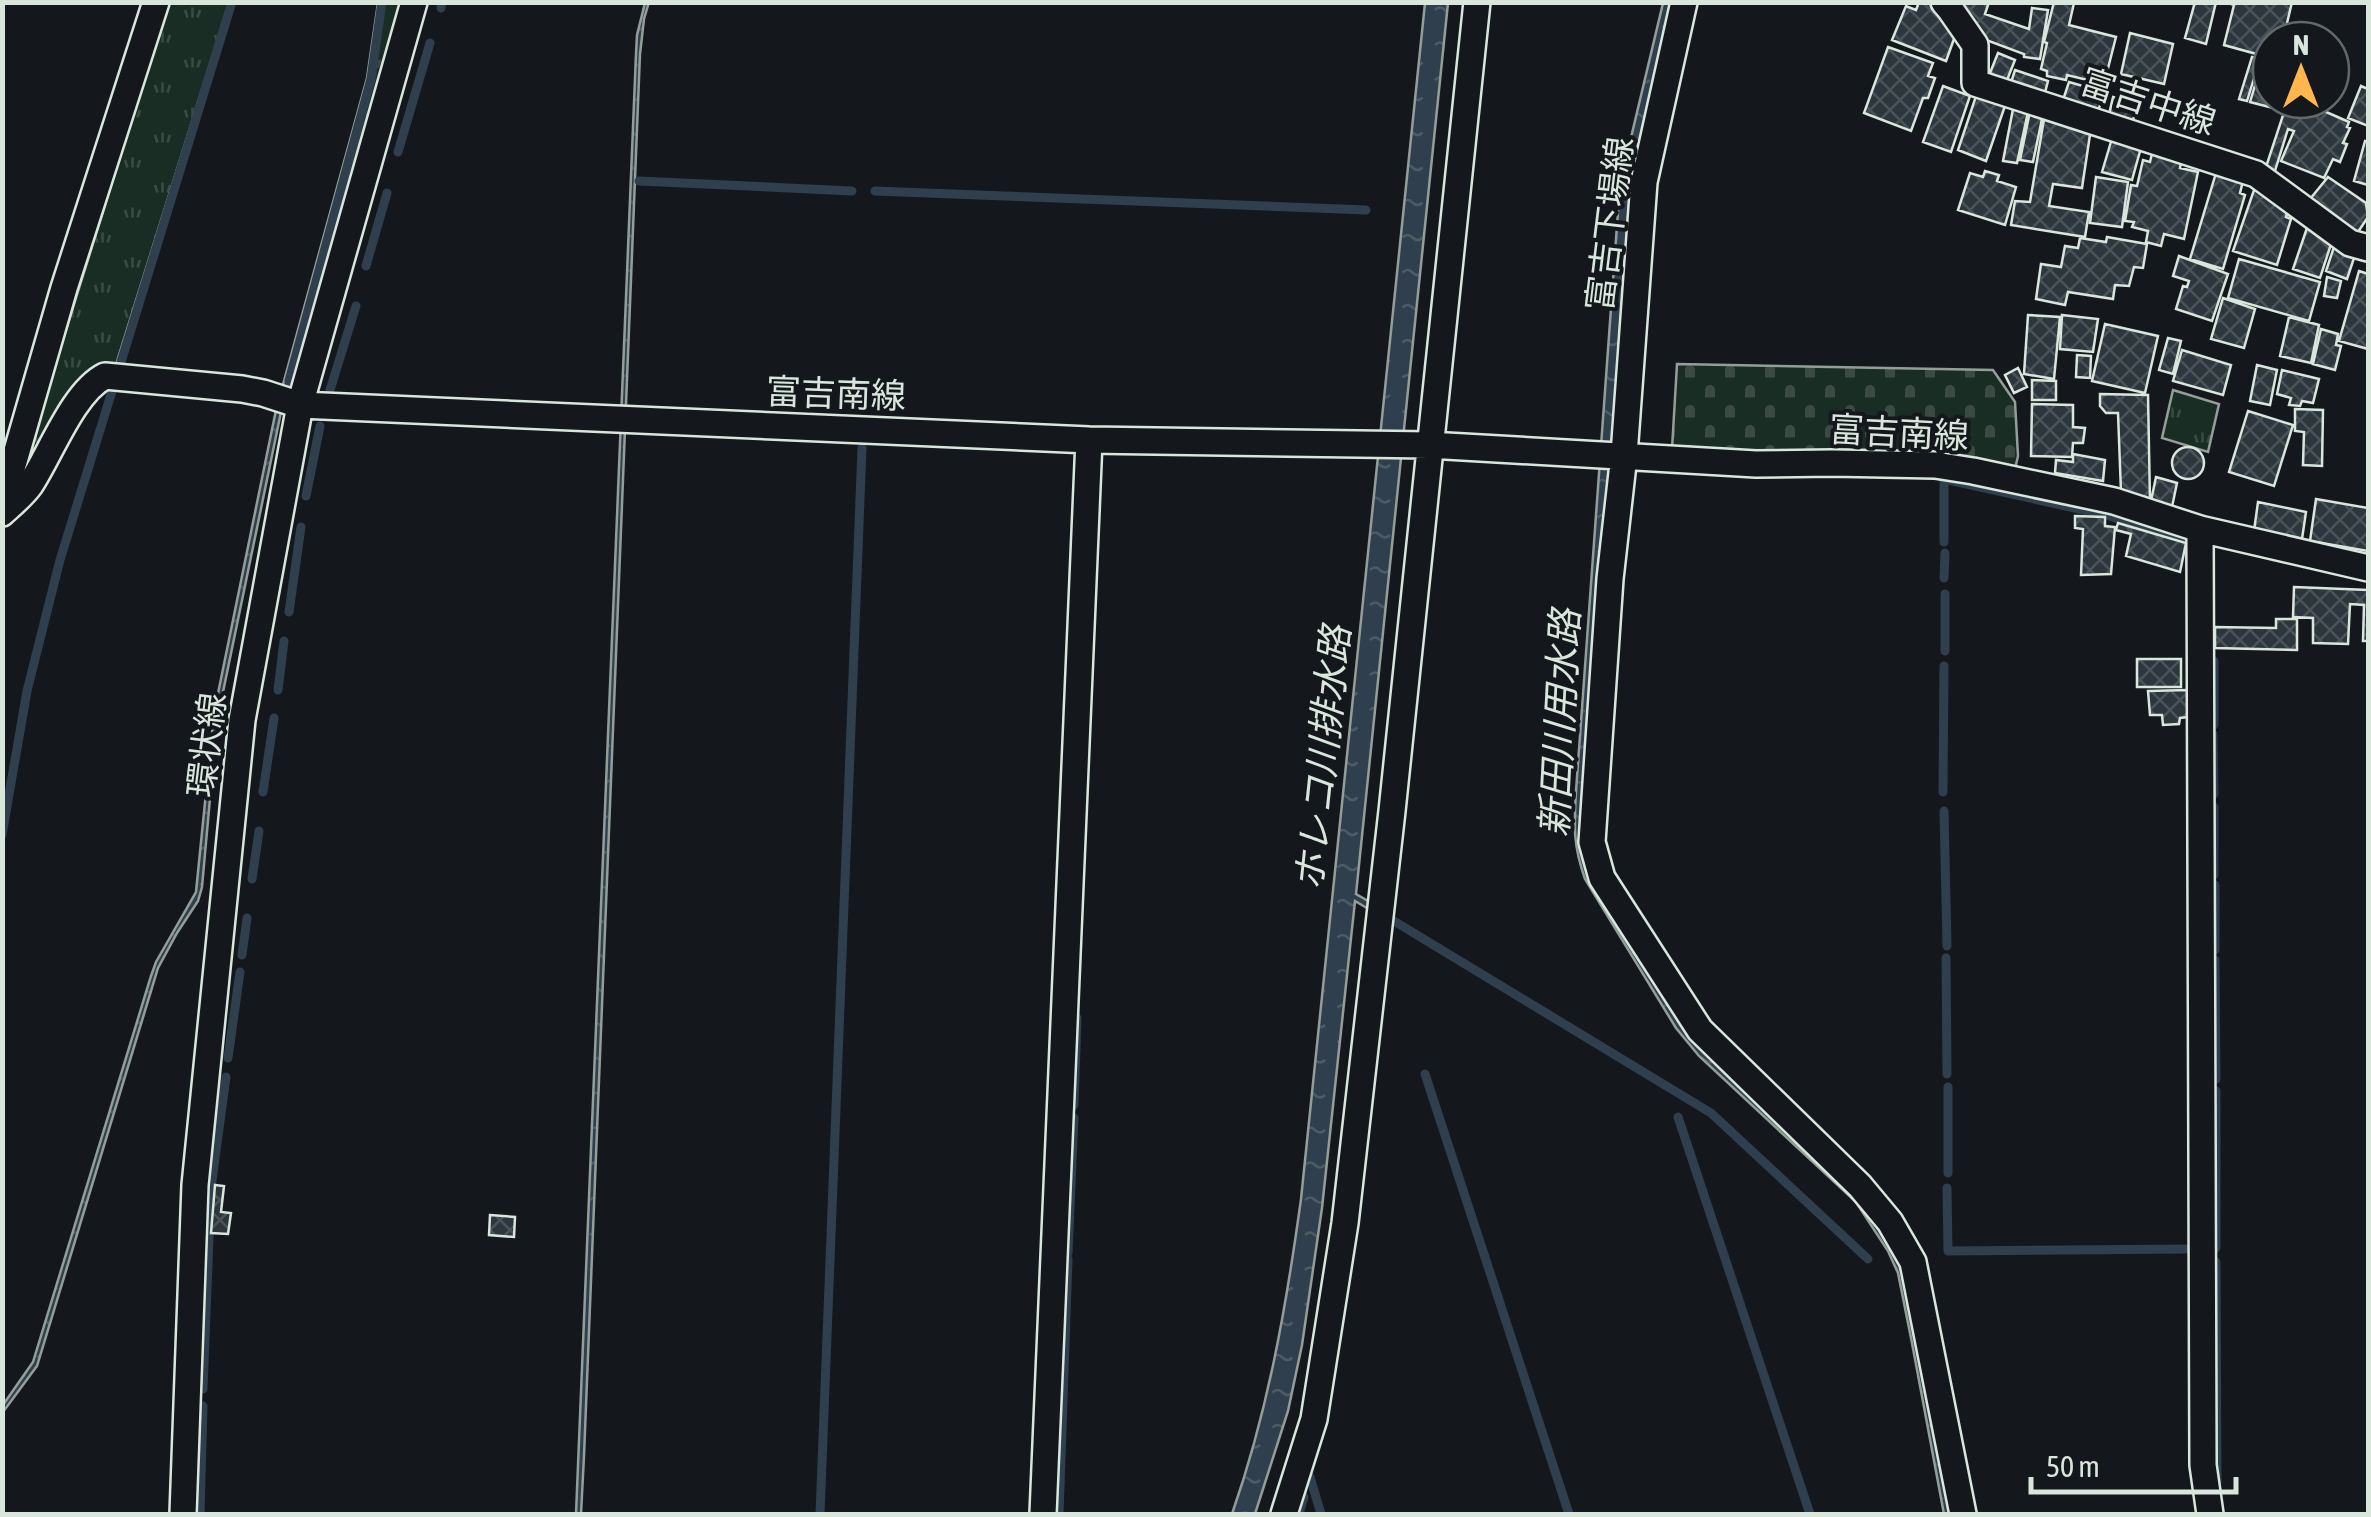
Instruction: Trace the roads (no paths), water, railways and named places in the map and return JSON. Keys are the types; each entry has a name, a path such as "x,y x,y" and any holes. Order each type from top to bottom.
{"street":[{"path":"2,503 64,288 156,2"},
{"name":"環状線","path":"184,1514 194,1185 242,720 300,406 414,2"},
{"path":"1284,1514 1314,1419 1345,1222 1392,810 1422,445 1477,2"},
{"name":"富吉下場線","path":"1684,2 1644,182 1592,842 1602,878 1700,1030 1860,1186 1890,1222 1913,1262 1963,1514"},
{"name":"富吉中線","path":"1944,2 1975,45 1975,82 2256,174 2350,243 2368,248"},
{"name":"富吉南線","path":"2,512 28,488 81,398 104,376 242,389 300,406 1089,440 1422,445 1756,464 1936,466 2114,501 2200,528 2368,568"},
{"path":"1043,1514 1089,440"},
{"path":"2200,528 2203,1464 2210,1514"}],"water":[{"path":"649,2 640,54 584,1456 581,1514 576,1514 636,54 645,3"},
{"path":"1425,3 1448,3 1356,894 1391,914 1389,921 1355,901 1322,1208 1302,1345 1288,1411 1255,1514 1232,1514 1256,1437 1274,1359 1301,1199"},
{"path":"1663,3 1673,3 1630,189 1584,839 1674,1007 1863,1196 1902,1254 1955,1514 1944,1514 1898,1273 1888,1251 1856,1202 1699,1056 1676,1028 1585,879 1578,856 1576,791 1620,184"},
{"path":"276,410 281,412 217,721 202,887 198,901 158,968 37,1366 3,1412 3,1405 33,1362 156,962 196,892 214,713"}],"waterway":[{"path":"2,835 27,691 60,560 232,2"},
{"path":"289,381 371,79 382,2"},
{"path":"441,8 442,2"},
{"path":"398,152 430,43"},
{"path":"639,181 852,191"},
{"path":"875,191 1366,210"},
{"path":"366,266 387,193"},
{"path":"330,390 356,306"},
{"path":"306,496 320,426"},
{"path":"820,1514 862,448"},
{"path":"1944,542 1944,479 2106,515 2188,541"},
{"path":"289,612 301,527"},
{"path":"1944,578 1945,553"},
{"path":"1945,594 1945,651"},
{"path":"278,690 284,641"},
{"path":"2214,661 2214,725"},
{"path":"1943,792 1944,666"},
{"path":"263,792 274,718"},
{"path":"2213,734 2214,794"},
{"path":"2214,807 2214,875"},
{"path":"1944,811 1947,946"},
{"path":"252,879 259,831"},
{"path":"2215,885 2215,950"},
{"path":"1384,915 1711,1113 1868,1259"},
{"path":"242,955 247,918"},
{"path":"1946,958 1947,1074"},
{"path":"2215,960 2216,1079"},
{"path":"228,1058 240,972"},
{"path":"1074,1105 1077,1018"},
{"path":"1425,1074 1569,1514"},
{"path":"203,1389 211,1188 226,1077"},
{"path":"1948,1087 1948,1173"},
{"path":"2216,1091 2216,1248"},
{"path":"1678,1117 1810,1514"},
{"path":"1068,1253 1074,1118"},
{"path":"1947,1188 1948,1251 2186,1249"},
{"path":"1059,1514 1068,1259"},
{"path":"2216,1262 2217,1482"},
{"path":"200,1514 203,1406"},
{"path":"1310,1477 1321,1514"},
{"path":"1299,1514 1304,1497"}],"water label":[{"name":"新田川用水路","path":"1560,723"},
{"name":"ホレコ川排水路","path":"1323,758"}]}
